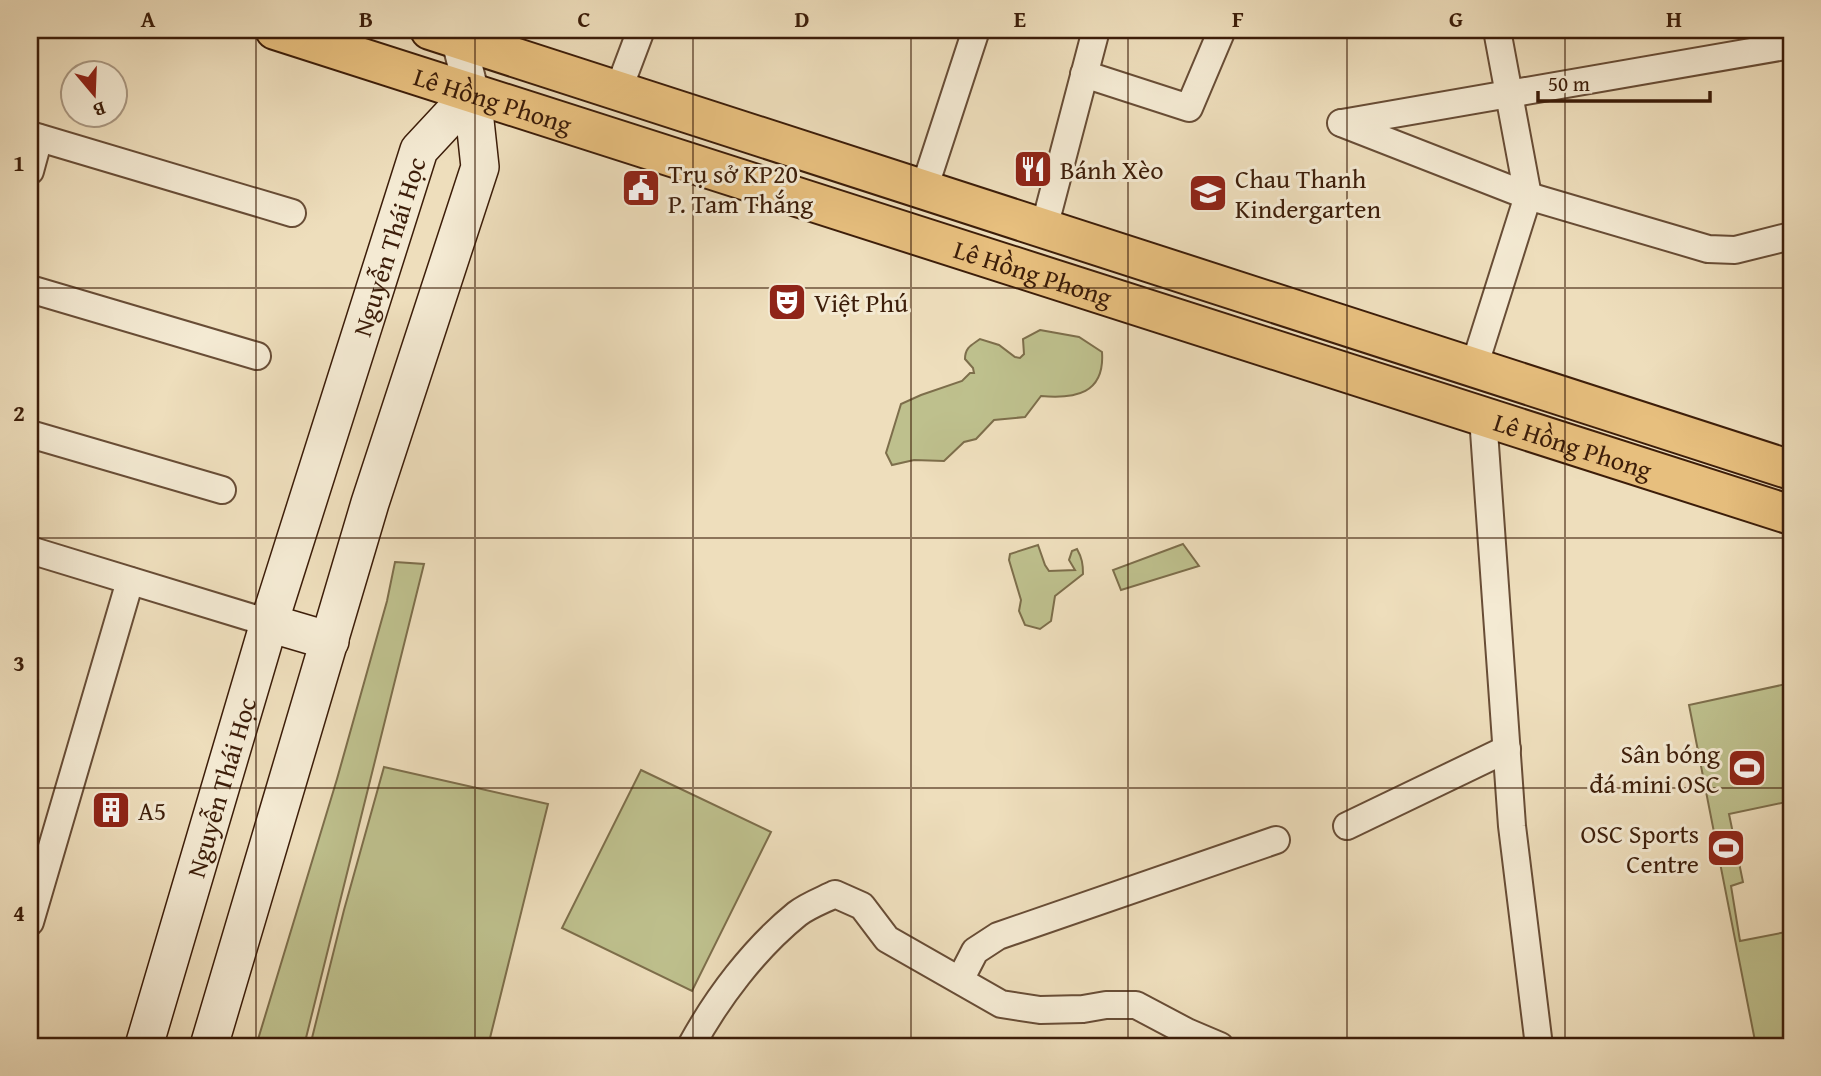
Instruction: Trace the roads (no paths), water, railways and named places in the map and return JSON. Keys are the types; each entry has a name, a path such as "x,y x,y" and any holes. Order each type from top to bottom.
{"main road":[{"name":"Lê Hồng Phong","path":"275,30 1791,515"},
{"name":"Lê Hồng Phong","path":"448,33 618,91 1791,470"},
{"path":"539,114 554,70"},
{"name":"Nguyễn Thái Học","path":"144,1046 269,623 419,150 472,93"},
{"path":"209,1046 370,503 480,167 472,93"},
{"path":"1009,265 1032,225"},
{"path":"1473,413 1474,367"},
{"path":"269,623 330,641"}],"street":[{"path":"618,91 641,30"},
{"path":"924,190 976,30"},
{"path":"1032,225 1084,74 1096,30"},
{"path":"1084,74 1189,108 1222,30"},
{"path":"1474,367 1528,196 1497,30"},
{"path":"448,33 472,93"},
{"path":"1791,45 1341,123 1528,196 1708,249 1735,250 1791,236"},
{"path":"30,171 35,136 292,213"},
{"path":"30,289 257,356"},
{"path":"1473,413 1513,827 1539,1046"},
{"path":"30,434 222,490"},
{"path":"30,550 269,623"},
{"path":"30,922 130,581"},
{"path":"1347,825 1507,749"},
{"path":"960,980 975,951 998,936 1276,840"},
{"path":"691,1046 705,1019 750,960 798,913 835,894 862,906 887,939 1000,1004 1040,1010 1136,1005 1220,1046"}],"place":[{"name":"Bánh Xèo","path":"1033,169"},
{"name":"Trụ sở KP20 P. Tam Thắng","path":"641,188"},
{"name":"Chau Thanh Kindergarten","path":"1208,193"},
{"name":"Việt Phú","path":"787,302"},
{"name":"Sân bóng đá mini OSC","path":"1747,768"},
{"name":"A5","path":"111,810"},
{"name":"OSC Sports Centre","path":"1726,848"}]}
